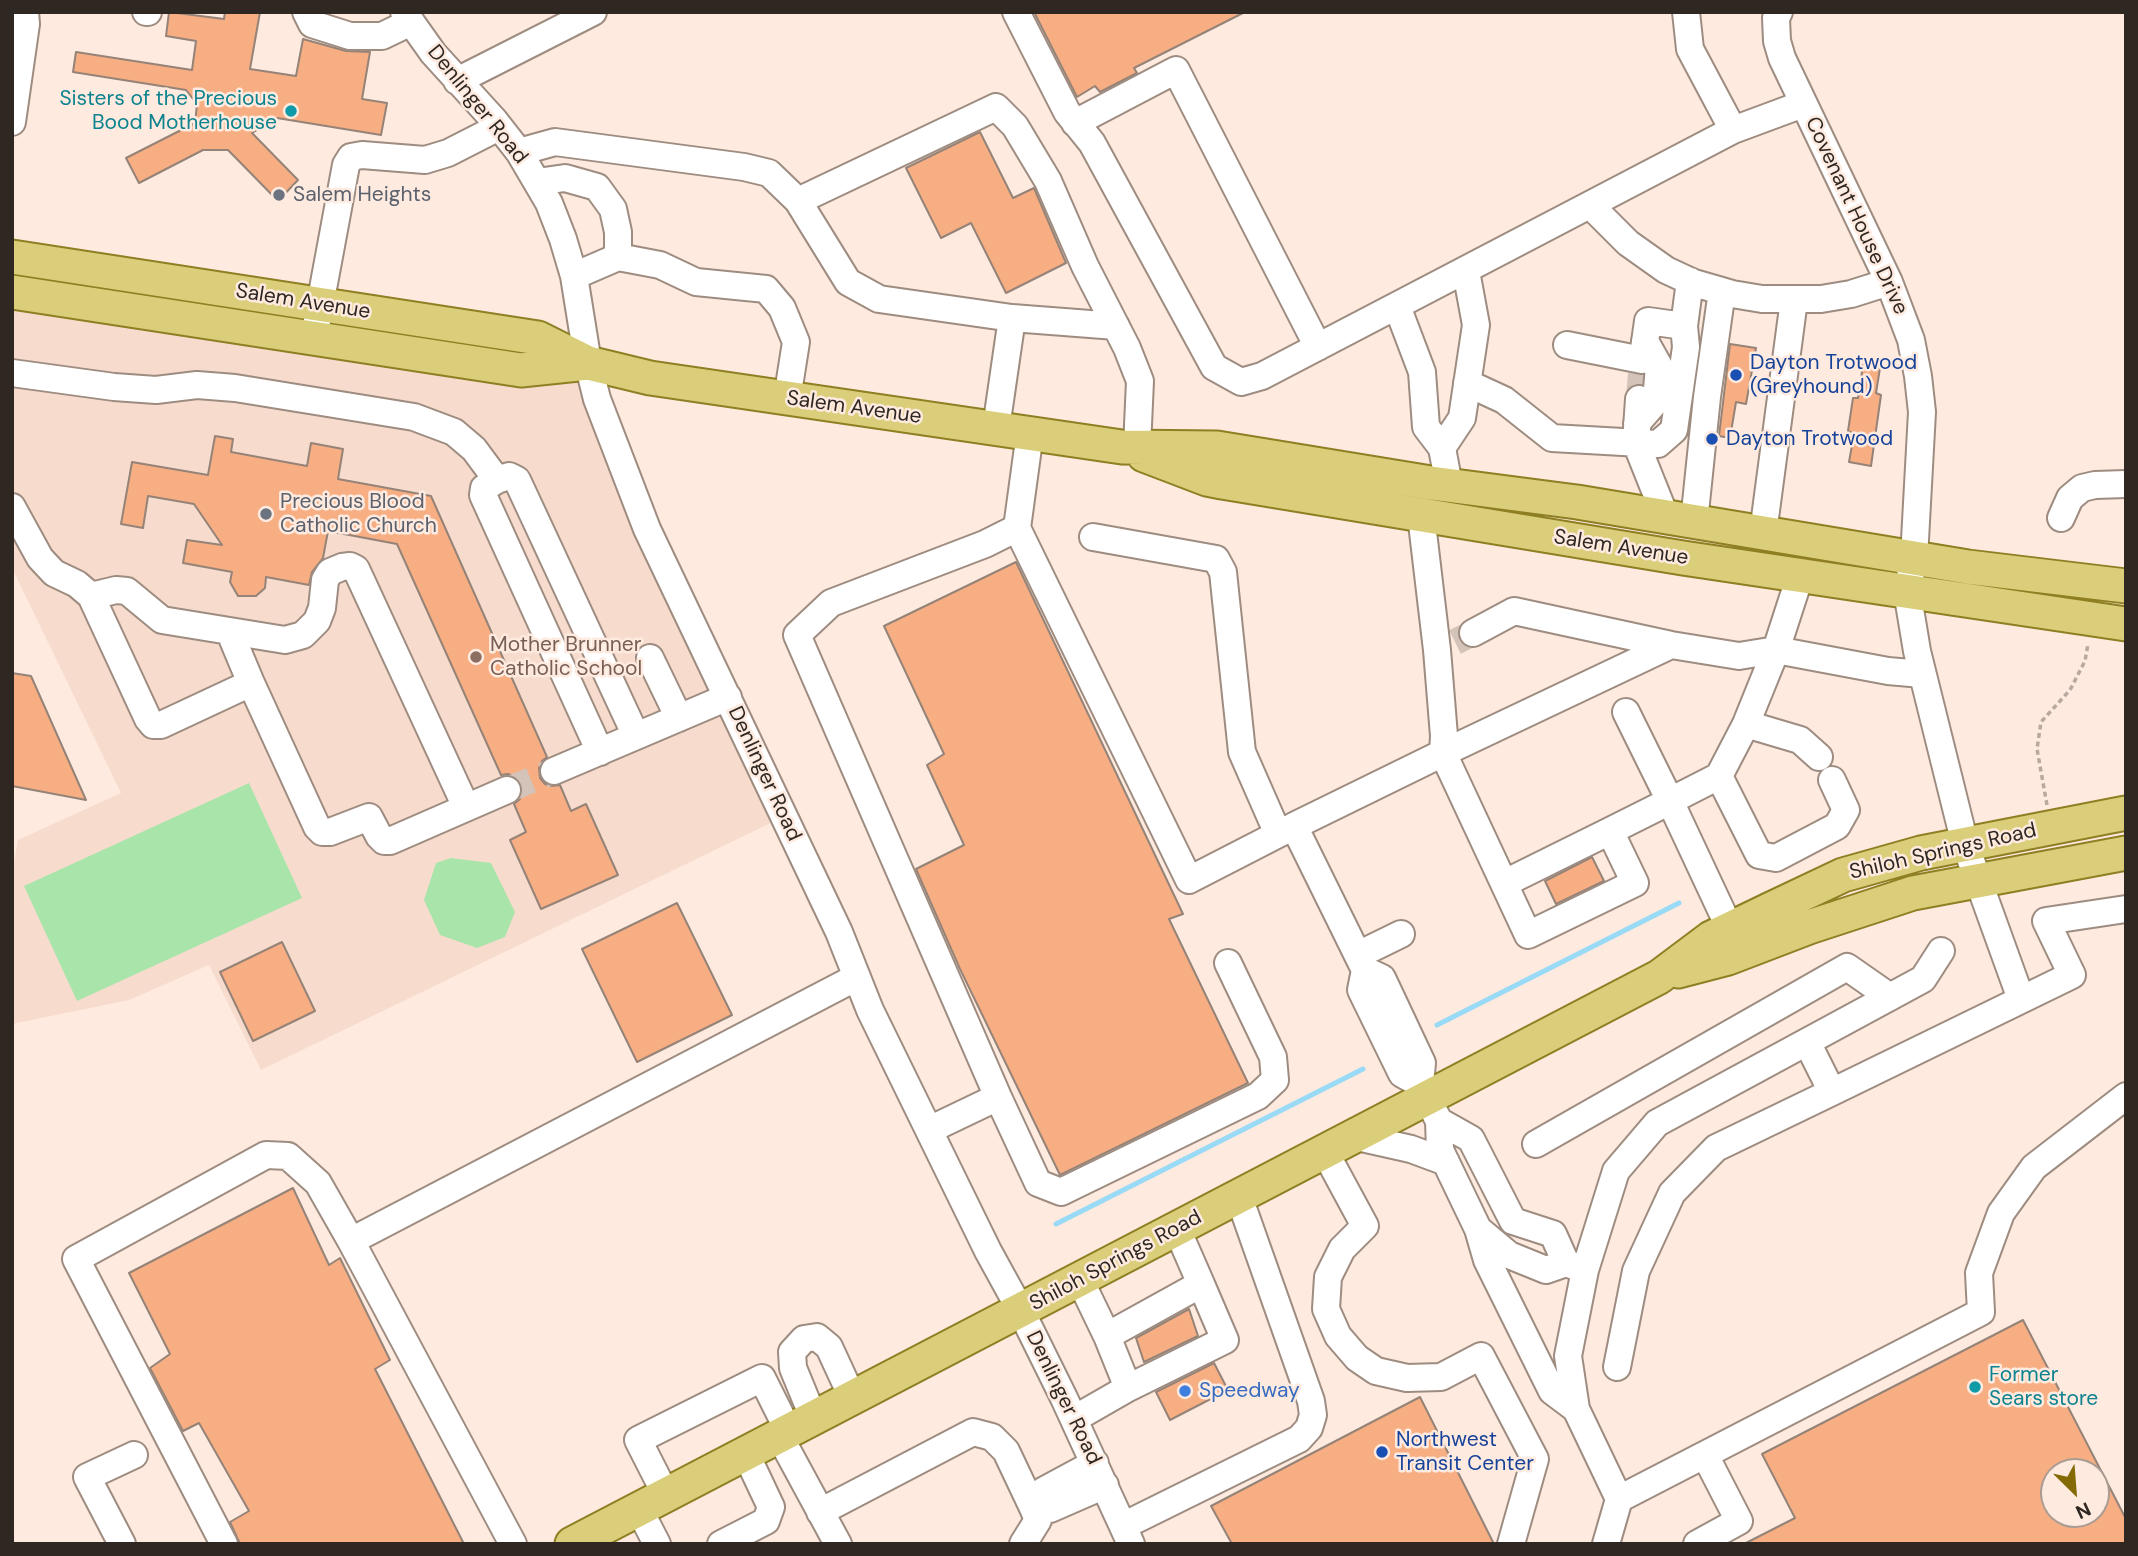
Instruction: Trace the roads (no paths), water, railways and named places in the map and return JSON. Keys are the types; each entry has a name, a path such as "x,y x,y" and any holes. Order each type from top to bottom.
{"main road":[{"name":"Salem Avenue","path":"12,257 538,338 588,363 650,378 1129,447 1217,448 1449,485 1577,502 1968,567 2111,584"},
{"name":"Salem Avenue","path":"12,292 521,370 588,363"},
{"name":"Salem Avenue","path":"1129,447 1207,479 1222,482 1800,576 2126,624"},
{"path":"1222,482 1292,470 1404,486 1449,485"},
{"path":"1907,591 1961,586 2007,593 2111,584"},
{"name":"Shiloh Springs Road","path":"572,1544 1339,1144 1429,1101 1659,977 1711,938 1843,875 1920,853 2126,813"},
{"name":"Shiloh Springs Road","path":"1659,977 1728,958 1809,927 1913,893 2126,853"}],"street":[{"path":"306,12 312,24 350,36 382,36 407,17"},
{"path":"457,81 593,12"},
{"path":"1016,12 1067,113 1091,143 1213,367 1241,382 1262,376 1733,130 1804,104"},
{"path":"1686,12 1690,49 1733,130"},
{"name":"Covenant House Drive","path":"1779,12 1776,18 1777,41 1782,58 1889,282 1911,340 1922,412 1914,558 1907,591"},
{"path":"12,122 26,24 30,13"},
{"name":"Denlinger Road","path":"407,17 457,81 519,152 554,215 574,276 588,363 597,399 647,529 839,932 870,1010 1074,1419 1127,1535"},
{"path":"1075,122 1176,70 1318,347"},
{"path":"798,201 996,107 1015,126 1048,181 1140,381 1129,447"},
{"path":"313,339 346,164 351,157 362,155 425,160 448,153 499,127"},
{"path":"519,152 555,142 744,167 769,173 798,201 848,282 879,299 1012,318 1116,326"},
{"path":"537,182 565,178 597,187 613,209 618,232 618,257"},
{"path":"1590,205 1628,243 1666,270 1722,291 1762,299 1794,300 1851,294 1889,282"},
{"path":"574,276 618,257 660,265 696,282 766,289 782,308 796,342 787,399"},
{"path":"1442,448 1462,418 1476,325 1466,271"},
{"path":"1567,345 1640,390 1658,444 1674,430 1686,347 1684,326 1690,281"},
{"path":"1680,520 1707,397 1722,291"},
{"path":"1763,533 1794,300"},
{"path":"1397,306 1422,373 1426,427 1442,448 1449,485"},
{"path":"996,428 1012,318"},
{"path":"1680,520 1640,390 1648,321 1684,326"},
{"path":"12,373 156,390 197,385 235,388 414,417 454,432 474,449 497,480"},
{"path":"1467,383 1504,400 1552,438 1640,390"},
{"path":"1030,433 1017,528 1189,880 1443,753 1671,645"},
{"path":"600,752 483,495 484,488 497,480 509,476 517,480 635,736"},
{"path":"2061,518 2070,498 2082,488 2126,484"},
{"path":"12,507 40,558 54,573 77,584 90,596 153,725 161,724 251,683"},
{"path":"1421,515 1455,642 1443,753 1528,934 1635,883 1610,831"},
{"path":"1017,528 985,544 831,603 797,635 1038,1183 1061,1192 1258,1096 1275,1080 1273,1057 1228,963"},
{"path":"1093,537 1216,559 1223,572 1242,752 1362,963 1382,978 1422,1063 1440,1150 1478,1229 1488,1260 1552,1391 1576,1409"},
{"path":"90,596 116,590 127,591 162,620 285,640 303,635 317,621 322,608 325,580 330,572 350,566 356,569 466,807"},
{"path":"1504,883 1719,776 1746,724 1776,650 1800,576"},
{"path":"1907,591 1922,674 1965,844 2021,999"},
{"path":"1455,642 1514,611 1671,645 1739,656 1776,650 1888,671 1922,674"},
{"path":"233,633 233,640 251,683 321,832 330,832 369,817 379,836 384,841 390,841 508,790"},
{"path":"650,658 679,718"},
{"path":"554,771 728,697"},
{"path":"1626,712 1730,929"},
{"path":"1746,724 1800,740 1819,757"},
{"path":"1719,776 1759,855 1776,858 1837,826 1846,810 1832,780"},
{"path":"1617,1367 1636,1271 1672,1193 1716,1148 2072,975 2046,921 2126,909"},
{"path":"1362,963 1401,934"},
{"path":"1606,1544 1619,1499 1576,1409 1568,1356 1575,1266 1616,1171 1657,1123 1923,979 1941,951"},
{"path":"1536,1143 1847,967 1890,997"},
{"path":"352,1241 857,976"},
{"path":"1807,1042 1832,1092"},
{"path":"1623,1095 1650,1131"},
{"path":"1619,1499 1981,1312 1979,1273 2001,1213 2034,1167 2126,1096"},
{"path":"929,1130 998,1097"},
{"path":"1429,1101 1471,1139 1513,1222 1553,1234 1575,1266"},
{"path":"1446,1162 1411,1149 1339,1144 1365,1226 1342,1249 1328,1277 1326,1309 1338,1336 1357,1358 1376,1371 1407,1378 1441,1377 1481,1356 1535,1458 1511,1544"},
{"path":"224,1544 76,1259 266,1155 288,1156 318,1183 352,1241 513,1544"},
{"path":"1127,1535 1299,1438 1309,1429 1313,1415 1311,1401 1239,1197"},
{"path":"1074,1419 1128,1388 1225,1340 1177,1229"},
{"path":"1478,1229 1509,1255 1546,1270 1575,1266"},
{"path":"1080,1280 1128,1388"},
{"path":"1107,1336 1202,1284"},
{"path":"794,1429 792,1352 804,1339 817,1337 829,1348 853,1399"},
{"path":"657,1544 652,1502 638,1440 762,1378 794,1429 820,1512 838,1544"},
{"path":"820,1512 973,1432 992,1437 1006,1451 1033,1508 1038,1520 1023,1544"},
{"path":"721,1544 766,1521 771,1507 746,1454"},
{"path":"122,1544 87,1477 134,1455"},
{"path":"1697,1544 1739,1521 1706,1455"},
{"path":"1033,1508 1051,1509 1100,1474"}],"waterway":[{"path":"1437,1025 1679,903"},
{"path":"1056,1224 1363,1069"}],"tunnel":[{"path":"1639,399 1641,374"},
{"path":"1455,642 1473,633"},
{"path":"507,790 554,771"}],"place":[{"name":"Sisters of the Precious Bood Motherhouse","path":"291,111"},
{"name":"Salem Heights","path":"279,195"},
{"name":"Dayton Trotwood (Greyhound)","path":"1736,375"},
{"name":"Dayton Trotwood","path":"1712,439"},
{"name":"Precious Blood Catholic Church","path":"266,514"},
{"name":"Mother Brunner Catholic School","path":"476,657"},
{"name":"Former Sears store","path":"1975,1387"},
{"name":"Speedway","path":"1185,1391"},
{"name":"Northwest Transit Center","path":"1382,1452"}]}
